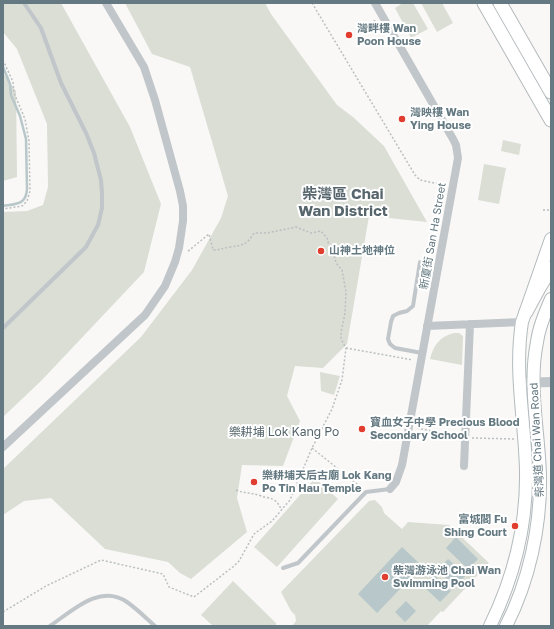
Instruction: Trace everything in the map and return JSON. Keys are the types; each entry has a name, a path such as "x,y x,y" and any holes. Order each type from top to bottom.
{"main road":[{"path":"484,3 551,120"},
{"path":"500,3 551,92"},
{"name":"柴灣道 Chai Wan Road","path":"490,626 503,597 515,564 525,515 526,471 519,352 524,317 551,239"},
{"path":"524,317 551,268"},
{"name":"柴灣道 Chai Wan Road","path":"506,626 514,610 525,579 538,512 540,462 534,383 534,360 536,342 551,299"}],"street":[{"path":"3,447 145,314 165,286 175,262 183,222 183,206 179,186 149,79 140,60 106,3"},
{"name":"新廈街 San Ha Street","path":"375,3 453,139 457,152 457,165 402,465 396,482 390,489"},
{"path":"427,326 470,324 524,317"},
{"path":"464,466 470,324"},
{"path":"520,383 551,382"}],"lane":[{"path":"3,328 86,247 98,225 102,200 99,172 90,143 60,83 41,28 24,3"},
{"path":"420,262 413,306 407,311 393,316 388,339 393,347 422,353"},
{"path":"283,568 298,563 366,492 390,489"},
{"path":"50,626 89,599 108,595 126,601 155,626"}],"path":[{"path":"312,3 415,175 420,180 439,184"},
{"path":"3,60 13,82 14,93 25,118 29,141 30,191 27,201 22,206 3,209"},
{"path":"543,210 551,210"},
{"path":"3,612 46,586 101,560 163,574 169,588 194,596 239,561 254,534 272,521 290,500 312,448 332,409 342,380 346,348 341,339 345,313 346,292 342,270 336,263 327,238 321,231 311,233 296,227 267,233 254,233 249,242 240,246 228,246 219,250 213,250 209,234 175,262"},
{"path":"346,348 415,361"},
{"path":"418,428 460,436"},
{"path":"470,438 514,439"},
{"path":"312,448 366,492"},
{"path":"236,490 244,494 258,494 273,499 282,510"}],"shaded area":[{"path":"3,3 61,3 130,127 161,204 144,272 41,381 3,417 3,212 27,211 43,205 48,187 47,124 17,49 3,32"},
{"path":"125,3 265,3 271,14 337,105 353,117 384,146 427,222 369,216 347,344 323,368 295,366 287,396 300,421 283,466 242,465 237,498 247,532 191,579 180,573 168,562 105,549 51,498 24,501 3,515 3,469 141,337 192,270 221,218 228,196 190,67 152,54"},
{"path":"403,3 413,3 428,29 411,38 395,8"},
{"path":"421,3 442,3 453,23 437,32"},
{"path":"3,73 16,91 17,177 3,181"},
{"path":"503,140 521,144 519,155 501,151"},
{"path":"484,164 506,168 499,204 478,200"},
{"path":"459,333 463,336 462,365 430,359 438,342 445,336"},
{"path":"320,372 340,376 334,395 321,391"},
{"path":"315,478 338,499 277,567 254,547"},
{"name":"柴灣游泳池 Chai Wan Swimming Pool","path":"375,500 382,507 384,513 402,529 408,522 449,525 489,563 443,612 441,611 427,626 292,626 296,621 295,615 291,611 281,592 369,501"},
{"path":"456,537 478,559 468,569 446,548"},
{"path":"402,547 422,566 377,613 358,594"},
{"path":"448,559 466,575 455,587 438,570"},
{"path":"434,575 451,591 440,602 423,586"},
{"path":"233,581 276,623 276,626 213,626 201,615"},
{"path":"406,601 416,611 405,622 395,612"}],"waterway":[{"path":"3,67 10,84 11,95 20,116 26,139 27,189 25,198 20,203 3,206"}],"place":[{"name":"灣畔樓 Wan Poon House","path":"349,35"},
{"name":"灣映樓 Wan Ying House","path":"402,119"},
{"name":"山神土地神位","path":"321,251"},
{"name":"寶血女子中學 Precious Blood Secondary School","path":"362,429"},
{"name":"樂耕埔天后古廟 Lok Kang Po Tin Hau Temple","path":"254,482"},
{"name":"富城閣 Fu Shing Court","path":"515,526"},
{"name":"柴灣游泳池 Chai Wan Swimming Pool","path":"385,577"}],"district":[{"name":"柴灣區 Chai Wan District","path":"343,202"},
{"name":"樂耕埔 Lok Kang Po","path":"284,432"}]}
